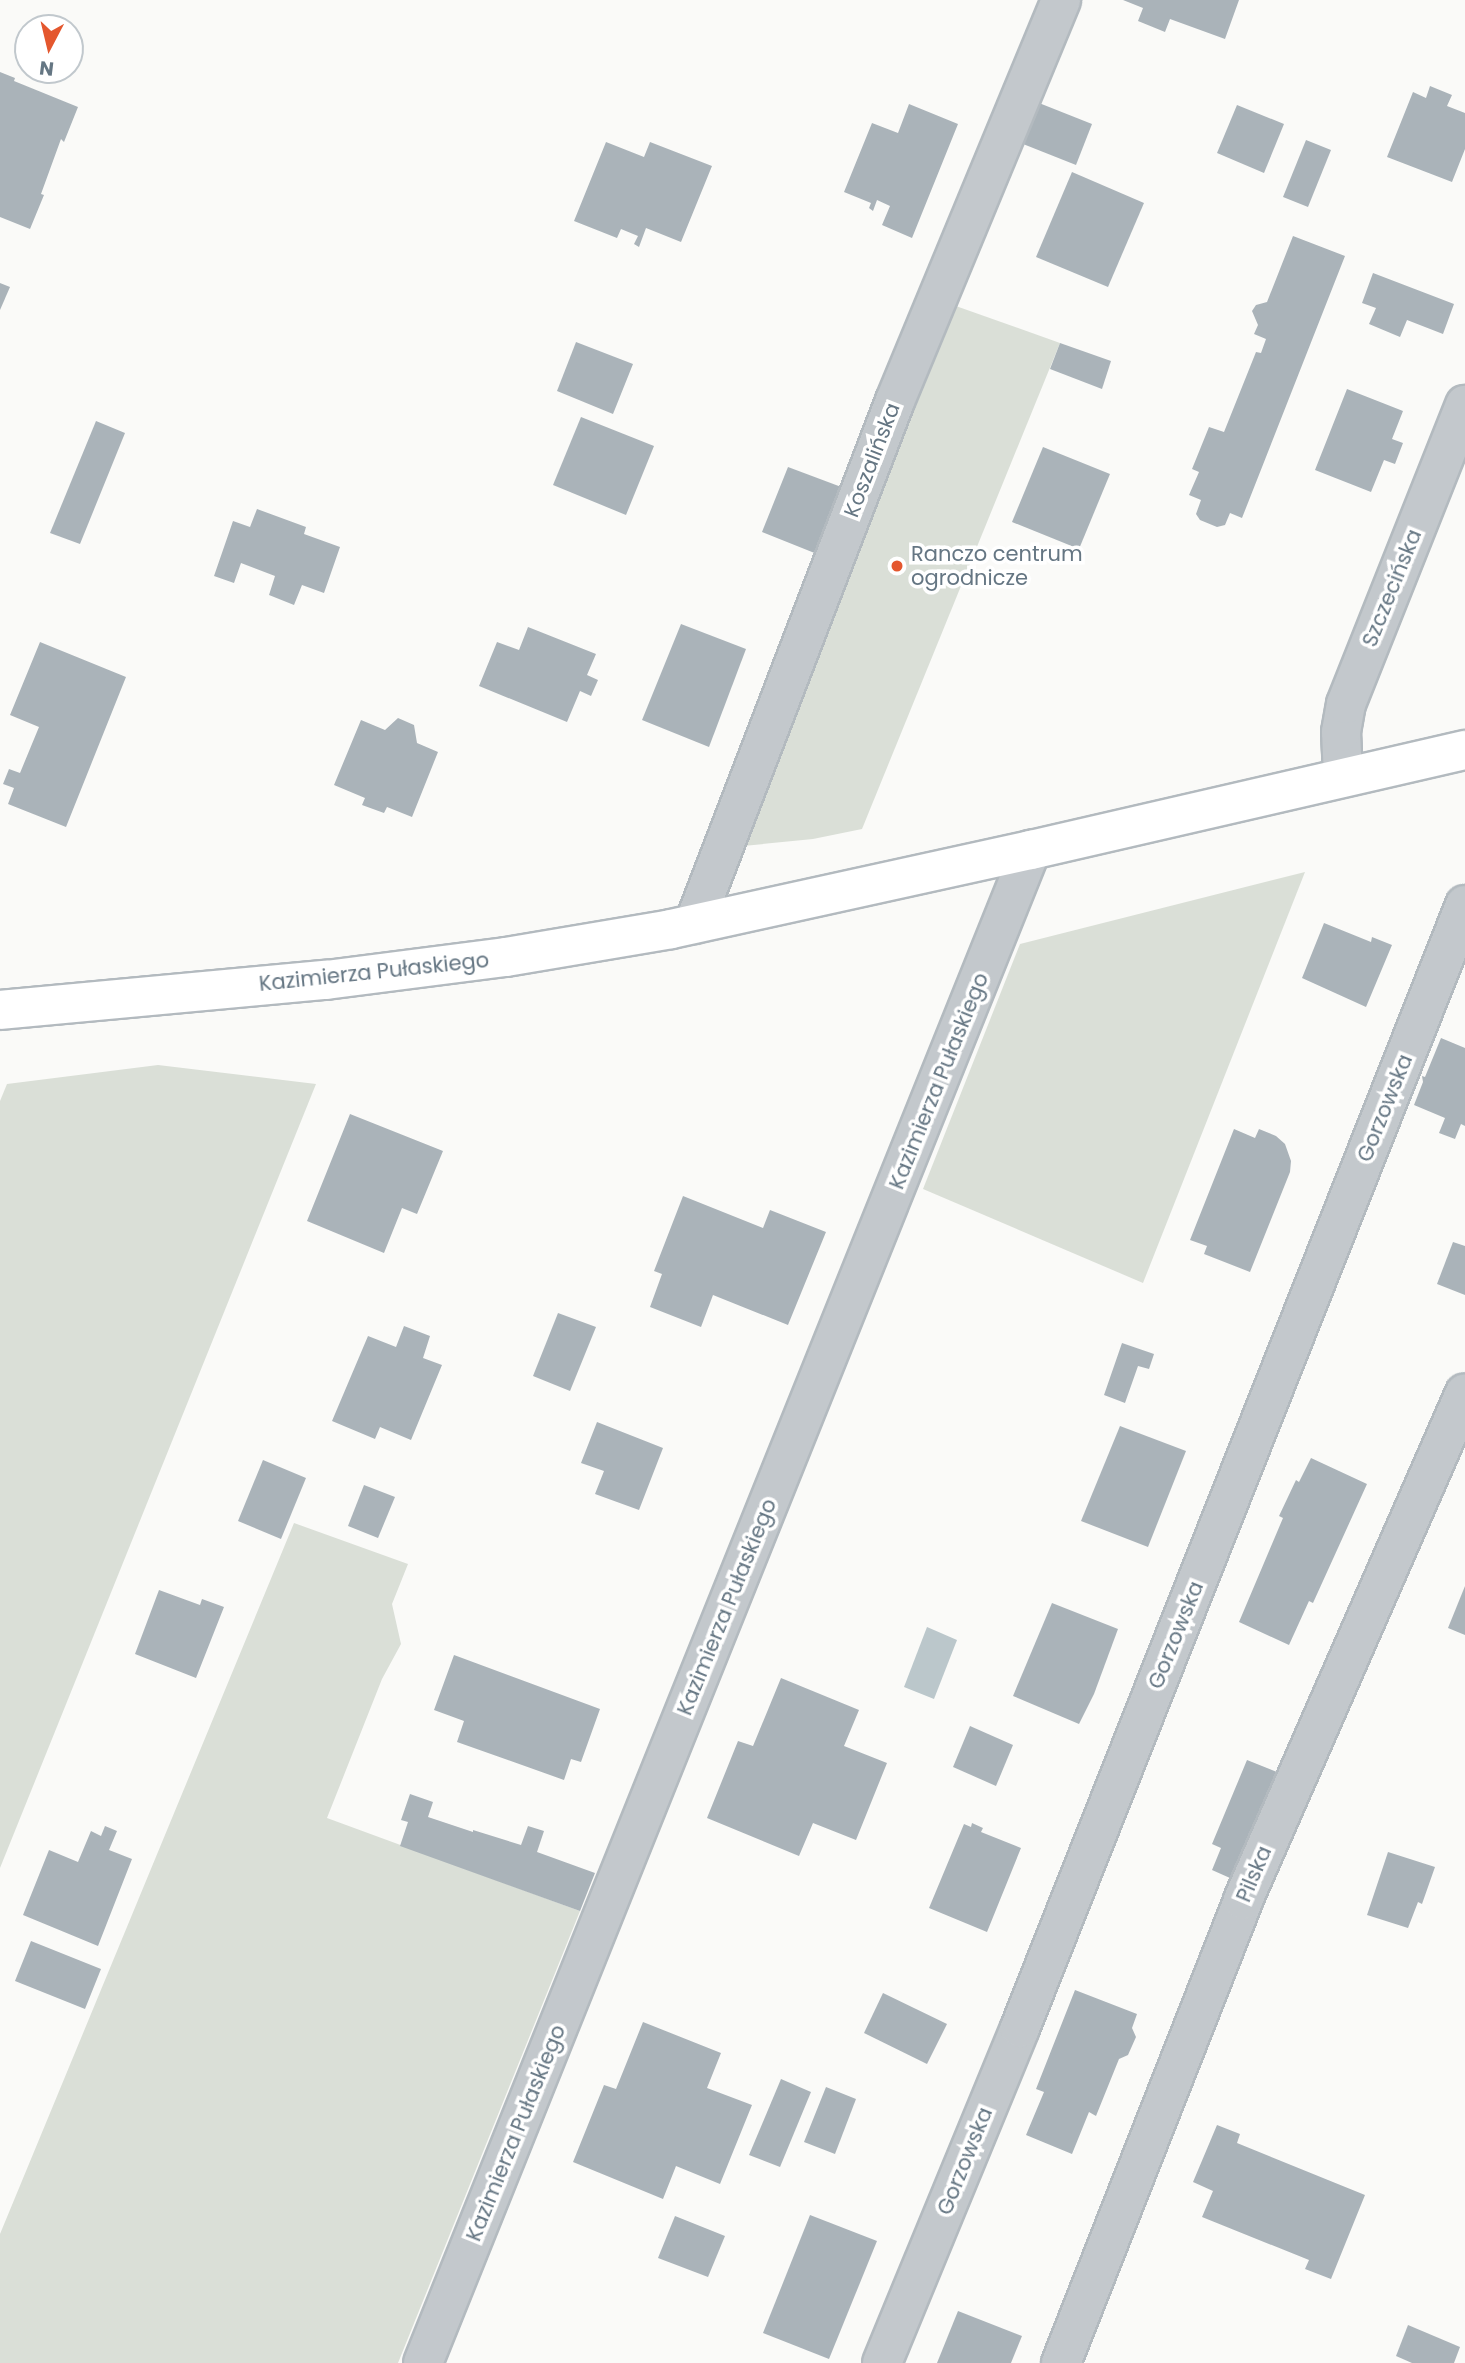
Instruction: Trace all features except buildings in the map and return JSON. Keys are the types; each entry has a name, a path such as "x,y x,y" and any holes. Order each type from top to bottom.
{"main road":[{"name":"Kazimierza Pułaskiego","path":"0,1010 326,980 506,957 694,924 1465,750"}],"street":[{"name":"Koszalińska","path":"694,924 895,401 1061,0"},
{"name":"Szczecińska","path":"1343,777 1341,732 1346,704 1465,405"},
{"name":"Kazimierza Pułaskiego","path":"423,2363 1031,850"},
{"name":"Gorzowska","path":"881,2363 1020,2028 1465,905"},
{"name":"Pilska","path":"1060,2363 1243,1900 1465,1393"}],"shaded area":[{"path":"953,305 1060,343 862,829 813,839 733,847"},
{"path":"1305,872 1143,1283 923,1189 1020,944"},
{"path":"158,1065 316,1084 0,1868 0,1101 7,1084"},
{"path":"294,1523 408,1564 392,1604 401,1644 382,1679 327,1818 580,1911 398,2363 0,2363 0,2234"},
{"path":"927,1627 957,1640 934,1699 904,1687"}],"place":[{"name":"Ranczo centrum ogrodnicze","path":"897,566"}]}
